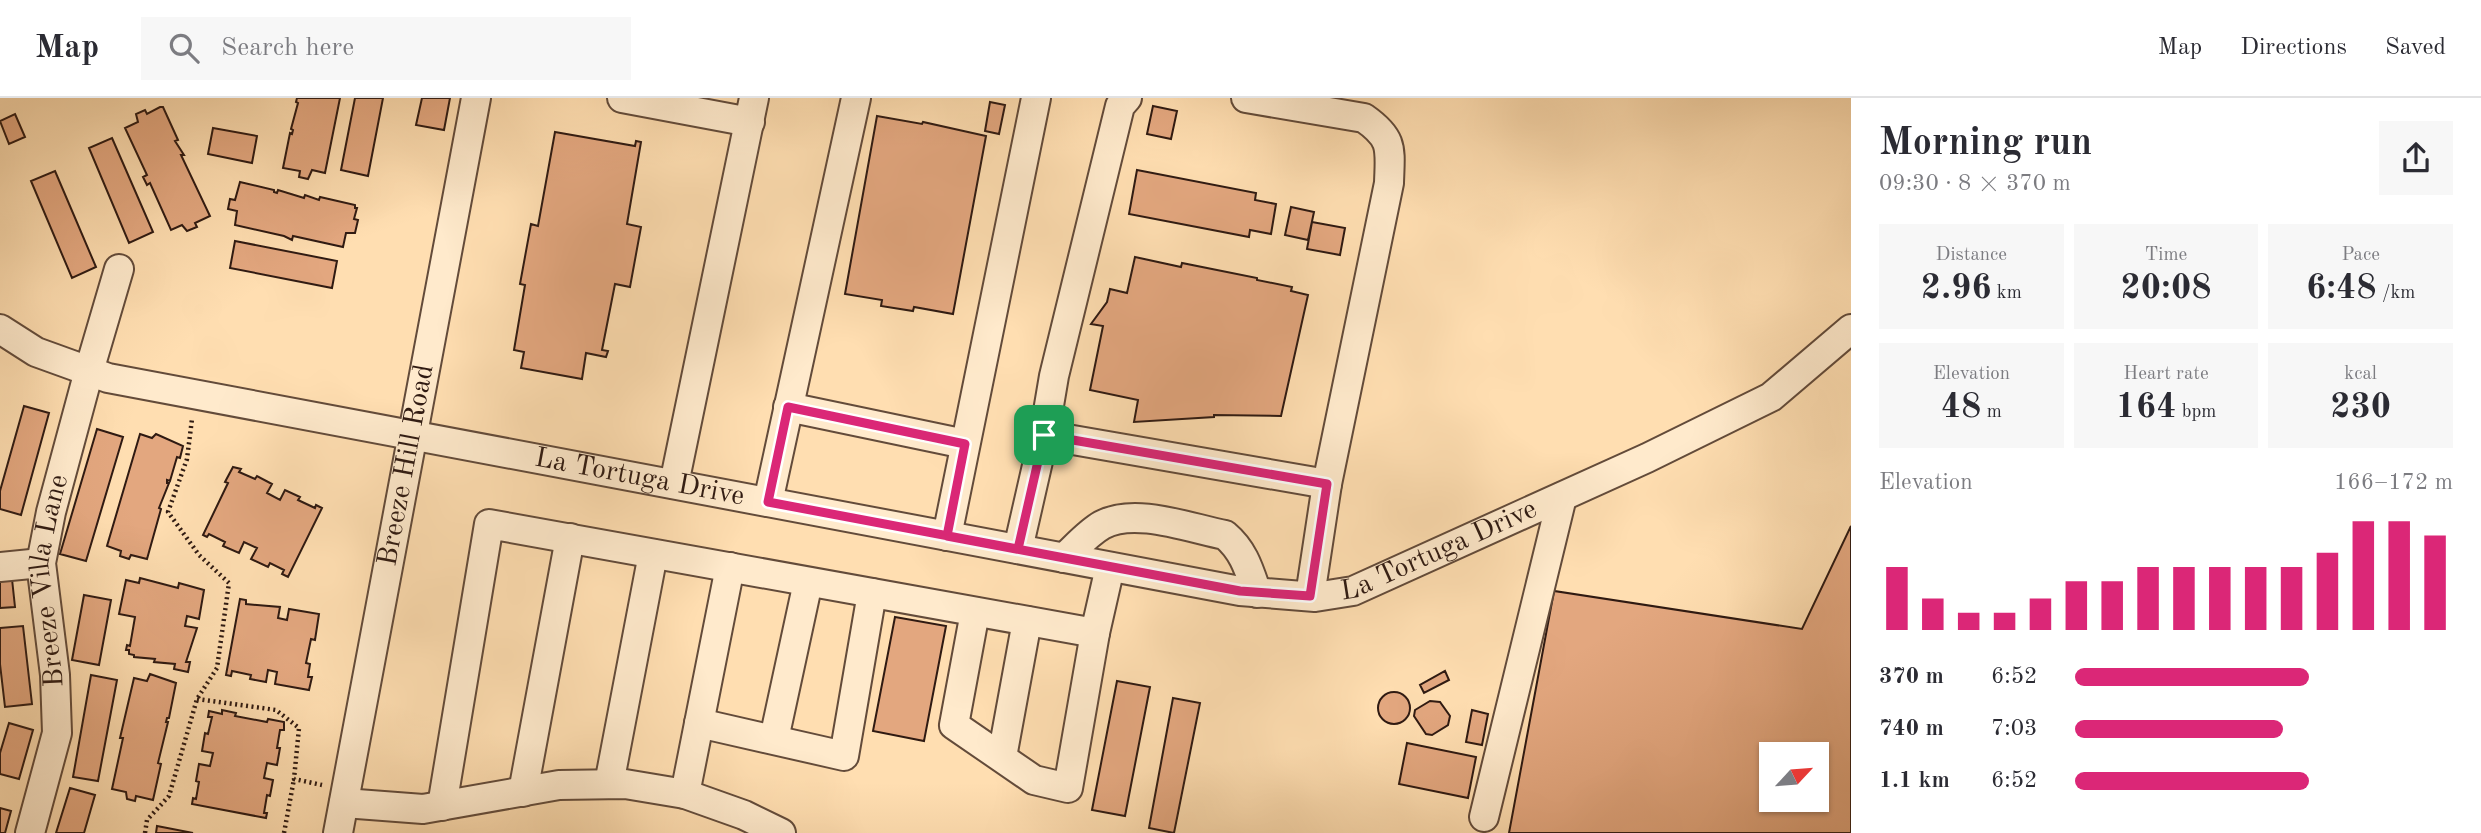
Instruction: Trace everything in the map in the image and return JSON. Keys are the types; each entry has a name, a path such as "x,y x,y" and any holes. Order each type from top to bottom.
{"street":[{"name":"Breeze Hill Road","path":"338,833 476,98"},
{"path":"622,98 752,110 674,484"},
{"path":"768,502 856,98"},
{"path":"947,536 1035,98"},
{"path":"1018,549 1044,435 1054,376 1120,106 1127,98"},
{"path":"1246,98 1364,118 1377,127 1391,146 1389,183 1327,484 1310,596"},
{"name":"Breeze Villa Lane","path":"30,833 57,733 55,675 41,563 51,512 119,269"},
{"name":"La Tortuga Drive","path":"0,329 36,352 108,378 1240,591 1310,596 1353,591 1647,458 1771,397 1851,329"},
{"path":"788,407 965,444"},
{"path":"1044,435 1327,484"},
{"path":"1484,817 1562,497"},
{"path":"1064,558 1099,526 1118,518 1136,517 1225,535 1247,561 1257,593"},
{"path":"442,806 488,524 1095,633"},
{"path":"523,792 570,538"},
{"path":"609,784 653,554"},
{"path":"0,567 41,563"},
{"path":"975,612 954,725 1034,780 1069,788 1095,633 1110,566"},
{"path":"685,794 730,567"},
{"path":"774,739 808,582"},
{"path":"699,723 844,755 872,593"},
{"path":"1002,757 1027,621"},
{"path":"345,797 423,809 559,785 625,784 685,794 744,815 780,833"}],"path":[{"path":"145,833 148,820 169,796 197,699 217,668 229,583 199,555 168,512 187,459 194,394"},
{"path":"197,699 276,710 299,728 294,779 284,833"},
{"path":"294,779 345,797"}],"building":[{"path":"297,98 340,98 325,173 312,170 308,179 299,177 300,171 283,168 290,133 292,134 293,130 291,129"},
{"path":"355,98 383,98 368,176 341,170"},
{"path":"422,98 450,98 444,130 416,125"},
{"path":"990,102 1005,105 999,134 985,131"},
{"path":"1153,106 1177,111 1171,139 1147,134"},
{"path":"163,107 178,140 175,141 184,155 181,155 210,216 195,223 197,227 187,231 182,225 171,230 150,183 147,185 143,177 147,175 125,128 138,122 136,114 145,110 147,114"},
{"path":"15,114 25,137 9,144 0,121"},
{"path":"877,116 922,124 923,122 986,136 953,314 914,307 913,311 881,306 882,300 845,294"},
{"path":"213,128 257,136 252,163 208,154"},
{"path":"555,132 635,146 636,141 641,142 627,224 641,227 630,287 615,284 602,350 608,351 606,357 586,353 582,379 521,368 524,352 514,350 525,285 520,284 531,224 538,226"},
{"path":"112,138 153,232 129,243 89,148"},
{"path":"1137,170 1256,193 1255,200 1276,204 1271,234 1250,230 1249,237 1129,214"},
{"path":"55,171 96,267 72,278 31,181"},
{"path":"240,182 277,193 278,190 304,198 305,195 319,200 320,197 355,205 357,208 354,219 358,220 355,233 346,233 343,247 293,236 292,240 235,225 237,211 228,209 230,199 235,200"},
{"path":"1291,207 1314,212 1308,240 1285,235"},
{"path":"1312,222 1345,228 1340,255 1307,249"},
{"path":"235,241 337,261 332,288 230,268"},
{"path":"1135,257 1257,278 1292,287 1291,291 1308,295 1281,416 1214,415 1134,422 1138,400 1090,390 1103,326 1091,324 1107,302 1110,289 1127,293"},
{"path":"24,406 49,413 21,515 0,509 0,491"},
{"path":"97,429 123,437 86,561 60,554"},
{"path":"140,434 152,438 156,434 183,446 170,481 167,480 169,483 159,508 161,509 147,559 131,555 129,559 120,556 121,551 107,546"},
{"path":"233,467 255,479 257,476 272,484 267,493 280,500 285,490 300,497 298,500 315,508 316,505 322,508 288,577 282,574 284,570 270,563 268,567 251,559 257,548 244,542 239,553 223,546 225,542 209,534 207,537 203,535"},
{"path":"1851,526 1851,833 1509,833 1554,591 1802,629"},
{"path":"140,578 178,588 179,583 204,590 199,619 187,616 185,626 197,628 186,662 190,662 188,672 174,669 175,664 134,657 126,650 127,645 130,646 135,617 119,614 126,580 139,583"},
{"path":"12,579 15,607 0,608 0,581"},
{"path":"84,595 111,600 99,665 72,660"},
{"path":"240,599 246,600 246,604 280,607 278,618 287,620 289,609 319,614 315,640 311,639 306,663 310,664 308,677 312,677 309,690 275,684 277,672 268,670 266,682 232,671 231,676 226,675"},
{"path":"895,617 946,626 924,741 873,731"},
{"path":"23,626 32,704 5,707 0,664 0,628"},
{"path":"1445,671 1449,680 1424,693 1420,685"},
{"path":"150,674 176,683 166,722 153,800 136,796 135,801 127,799 126,792 112,789 134,678 147,681"},
{"path":"91,675 117,680 98,781 73,777"},
{"path":"1117,681 1150,687 1125,816 1092,810"},
{"path":"1394,692 1406,696 1410,708 1406,720 1394,724 1382,720 1378,708 1382,696"},
{"path":"1173,698 1200,703 1174,833 1149,828"},
{"path":"1430,701 1440,702 1450,716 1448,725 1432,735 1426,734 1414,716 1415,710"},
{"path":"222,710 236,713 235,716 284,722 277,748 280,748 277,765 267,763 264,778 273,780 270,796 267,795 264,813 267,813 266,818 192,804 193,798 196,799 199,782 196,781 199,764 210,766 213,753 202,751 205,733 208,734 212,717 208,717 209,711 222,714"},
{"path":"1472,710 1488,714 1482,745 1466,742"},
{"path":"9,723 33,730 19,779 0,774 0,753"},
{"path":"1407,743 1476,757 1468,798 1399,784"},
{"path":"70,788 95,795 84,833 56,833"},
{"path":"0,808 11,811 5,833 0,833"},
{"path":"157,826 193,833 156,833"}],"route":[{"path":"1044,435 1018,549 947,536 768,502 788,407 965,444 947,536 1240,591 1310,596 1327,484 1044,435"}]}
